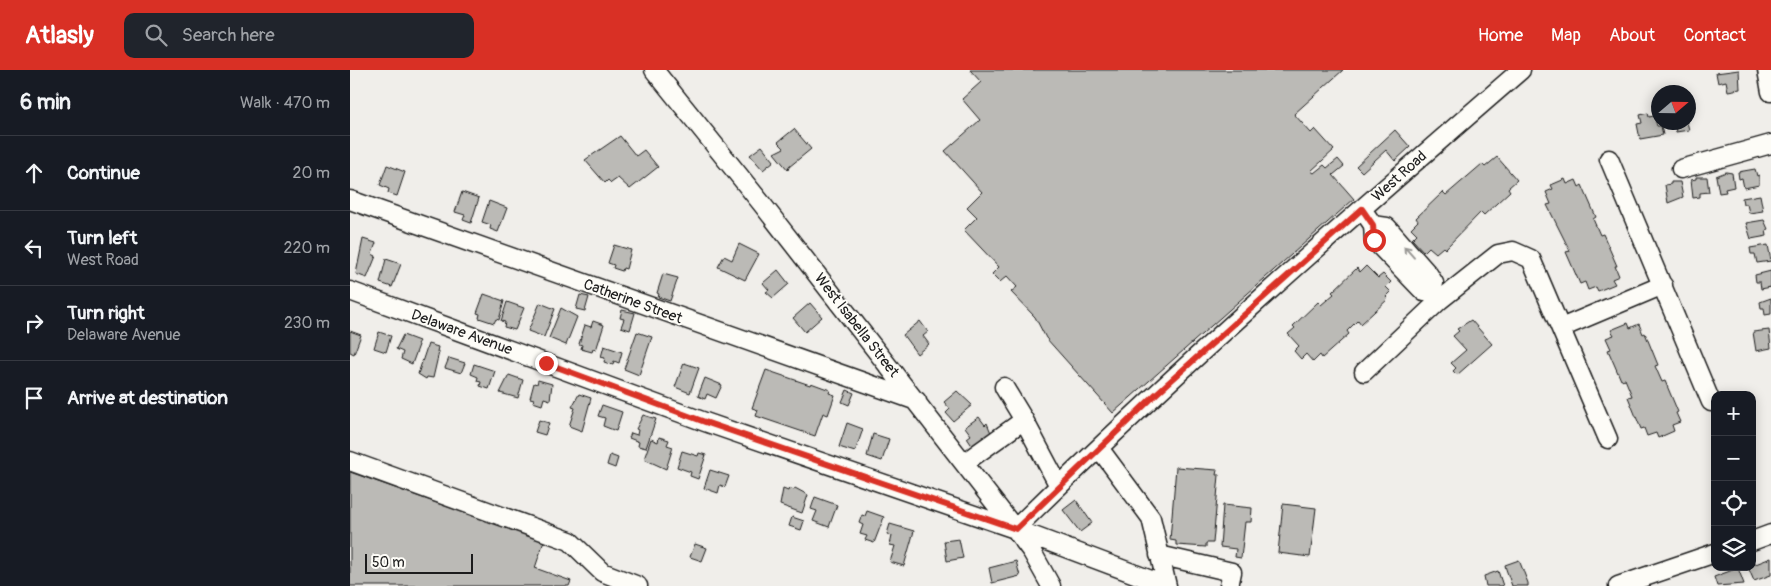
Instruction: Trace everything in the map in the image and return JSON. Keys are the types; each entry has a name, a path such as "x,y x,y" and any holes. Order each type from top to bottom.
{"street":[{"name":"West Isabella Street","path":"654,70 1016,529 1032,552 1051,586"},
{"name":"West Road","path":"1016,529 1156,394 1362,209 1522,70"},
{"path":"1767,70 1771,92"},
{"path":"1681,169 1771,144"},
{"path":"1609,159 1711,402"},
{"name":"Catherine Street","path":"350,200 916,401"},
{"path":"1362,209 1373,225 1387,227 1429,275 1434,283 1436,295"},
{"path":"1364,372 1436,295 1498,254 1513,251 1531,259 1608,438"},
{"path":"1561,328 1663,285"},
{"name":"Delaware Avenue","path":"350,291 705,422 1016,529 1167,586"},
{"path":"1004,387 1059,486"},
{"path":"964,464 1024,420"},
{"path":"1099,448 1150,518 1167,586"},
{"path":"350,461 570,541 600,579 638,586"},
{"path":"1756,540 1771,534"},
{"path":"1618,586 1711,554"},
{"path":"1159,555 1232,572 1229,586"}],"building":[{"path":"970,70 1343,70 1294,114 1311,133 1315,129 1334,150 1311,171 1314,173 1324,165 1327,168 1338,159 1344,166 1333,175 1354,199 1113,413 1046,338 1035,317 1011,292 1017,287 1007,276 1000,282 992,274 999,267 964,230 977,217 967,207 982,192 945,151 980,120 962,99 981,82"},
{"path":"1739,70 1740,89 1728,91 1726,81 1718,83 1716,73"},
{"path":"1648,113 1649,117 1651,117 1651,130 1662,130 1663,135 1640,139 1637,124 1642,123 1640,115"},
{"path":"794,129 811,149 789,167 788,170 774,153 784,148 778,142"},
{"path":"1395,130 1410,147 1395,161 1386,150 1362,172 1356,166"},
{"path":"620,136 636,156 644,150 658,167 630,189 618,178 611,183 608,180 605,183 585,160"},
{"path":"762,146 774,161 763,170 750,155"},
{"path":"1497,157 1517,180 1508,188 1510,191 1484,215 1481,212 1445,249 1443,247 1436,253 1429,247 1424,252 1412,239 1417,234 1411,228 1418,221 1416,218 1443,192 1446,195 1482,164 1485,167"},
{"path":"387,165 405,172 397,196 388,193 389,189 380,185"},
{"path":"1755,169 1757,176 1759,175 1759,185 1744,188 1742,178 1739,179 1738,172"},
{"path":"1726,172 1732,173 1734,187 1725,189 1726,192 1719,193 1716,176"},
{"path":"1696,177 1707,177 1709,192 1700,193 1700,197 1693,198 1691,180 1696,179"},
{"path":"1565,179 1567,184 1576,180 1579,187 1582,185 1596,217 1593,219 1600,235 1603,234 1617,266 1615,266 1619,276 1612,279 1615,284 1598,291 1596,287 1588,290 1585,282 1580,284 1566,252 1570,251 1547,205 1551,204 1546,192 1553,189 1551,185"},
{"path":"1671,182 1680,182 1683,197 1668,203 1665,185 1671,184"},
{"path":"462,192 479,198 471,223 463,220 465,215 455,212"},
{"path":"1760,195 1763,211 1749,213 1747,204 1743,204 1742,198"},
{"path":"489,201 507,208 498,232 490,229 491,225 482,222"},
{"path":"1764,220 1768,229 1766,230 1767,236 1751,239 1746,223"},
{"path":"363,239 376,243 372,254 376,256 367,278 356,274"},
{"path":"739,244 759,254 745,280 718,267 724,256 732,260"},
{"path":"614,245 631,250 626,269 623,268 622,271 613,268 614,265 608,263"},
{"path":"1768,245 1771,261 1757,263 1755,254 1751,254 1750,248"},
{"path":"386,259 401,264 392,287 380,283"},
{"path":"1366,266 1378,278 1383,274 1391,282 1386,287 1391,292 1386,297 1388,299 1361,324 1358,320 1347,331 1349,334 1322,358 1320,355 1313,362 1306,354 1301,359 1294,351 1299,346 1288,334 1295,328 1293,326 1318,302 1321,305 1334,294 1332,292 1357,268 1360,272"},
{"path":"778,270 789,284 773,298 766,292 769,290 763,283"},
{"path":"1771,271 1771,287 1761,289 1760,282 1756,282 1755,275"},
{"path":"663,274 678,278 670,301 658,297 659,294 657,293"},
{"path":"484,294 504,301 499,320 496,319 494,323 479,318 480,314 477,313"},
{"path":"580,295 589,297 585,311 576,309"},
{"path":"1771,298 1771,314 1765,315 1764,308 1761,308 1760,302"},
{"path":"507,302 524,308 515,330 504,327 505,322 501,321"},
{"path":"540,303 555,309 544,337 528,331"},
{"path":"810,303 822,317 805,332 793,318"},
{"path":"561,308 577,317 566,345 549,338"},
{"path":"622,310 635,313 630,330 621,327 624,319 620,318"},
{"path":"1471,320 1492,344 1457,375 1453,371 1456,368 1451,363 1466,350 1453,336 1459,331 1457,329"},
{"path":"593,321 604,325 596,350 593,349 592,352 581,349 582,345 579,344 585,325 591,327"},
{"path":"920,321 928,332 923,336 929,344 917,354 903,335"},
{"path":"1628,323 1630,328 1639,324 1643,334 1645,333 1658,365 1655,366 1662,382 1665,381 1678,412 1676,413 1680,422 1672,425 1674,431 1658,438 1656,433 1647,436 1644,428 1641,429 1628,397 1632,396 1625,379 1621,380 1608,350 1611,349 1606,338 1614,335 1611,330"},
{"path":"1769,330 1771,348 1756,351 1753,332"},
{"path":"350,331 361,335 354,354 350,352"},
{"path":"379,332 391,336 386,352 374,348"},
{"path":"637,332 652,337 639,375 624,369"},
{"path":"403,335 419,341 412,364 401,359 403,352 396,349"},
{"path":"428,344 438,347 437,352 439,352 433,378 427,377 426,379 418,374"},
{"path":"604,346 622,352 619,363 614,361 613,365 604,362 605,358 601,357"},
{"path":"449,358 465,363 461,373 445,368"},
{"path":"684,363 699,368 690,393 675,387"},
{"path":"474,364 495,371 489,389 480,386 481,382 477,381 478,377 471,374"},
{"path":"766,370 810,385 811,383 830,390 829,393 835,395 828,415 823,413 815,436 756,416 758,410 752,408"},
{"path":"509,375 523,380 518,398 500,393"},
{"path":"705,378 722,385 716,398 707,394 705,399 698,396"},
{"path":"538,380 552,384 550,400 544,398 542,405 533,402 534,399 530,398 534,383 537,384"},
{"path":"847,390 854,393 849,405 842,402"},
{"path":"957,391 972,405 953,421 946,413 950,409 944,402"},
{"path":"579,394 591,398 582,431 569,426 575,408 572,407"},
{"path":"602,405 622,412 616,431 603,426 605,418 598,416"},
{"path":"643,415 656,419 646,448 638,446 639,442 629,438 631,433 637,435 638,430 636,429"},
{"path":"979,417 985,425 987,423 991,433 973,447 967,438 971,435 965,427"},
{"path":"539,420 549,423 545,435 535,432"},
{"path":"847,423 863,429 855,452 839,447"},
{"path":"873,434 889,439 882,461 867,456"},
{"path":"659,437 669,440 667,445 673,447 666,469 644,459 651,439 658,442"},
{"path":"682,451 698,456 699,453 706,455 698,479 690,476 691,472 677,467"},
{"path":"610,455 618,458 615,468 607,465"},
{"path":"1176,467 1217,470 1216,475 1219,475 1213,543 1206,543 1206,547 1176,545 1176,541 1170,540"},
{"path":"710,470 729,476 725,487 720,485 718,493 704,488"},
{"path":"350,472 544,541 535,568 571,581 569,586 350,586"},
{"path":"789,488 794,490 795,488 808,495 802,513 780,505 783,489 788,491"},
{"path":"815,497 837,505 829,527 813,521 817,511 811,509"},
{"path":"1076,500 1092,523 1080,532 1063,510"},
{"path":"1283,504 1316,508 1310,557 1278,553"},
{"path":"1223,505 1252,508 1251,522 1245,522 1241,558 1235,557 1236,549 1220,547"},
{"path":"867,511 884,517 874,543 865,540 867,536 860,534 863,525 859,523 862,515 865,516"},
{"path":"792,517 804,521 801,530 789,526"},
{"path":"890,524 914,531 904,566 890,562 895,546 890,545 892,536 887,534"},
{"path":"959,539 963,558 947,561 944,541"},
{"path":"695,544 707,548 702,561 690,557"},
{"path":"1771,558 1771,575 1754,581 1750,571 1756,571 1756,564"},
{"path":"1519,560 1528,586 1512,586 1506,569 1505,565"},
{"path":"1016,561 1020,576 992,583 989,568"},
{"path":"1498,571 1503,586 1486,586 1484,576"},
{"path":"1730,571 1739,571 1744,584 1717,586 1714,577"}],"route":[{"path":"546,363 860,477 1016,529 1156,394 1362,209 1373,225 1374,240"}]}
